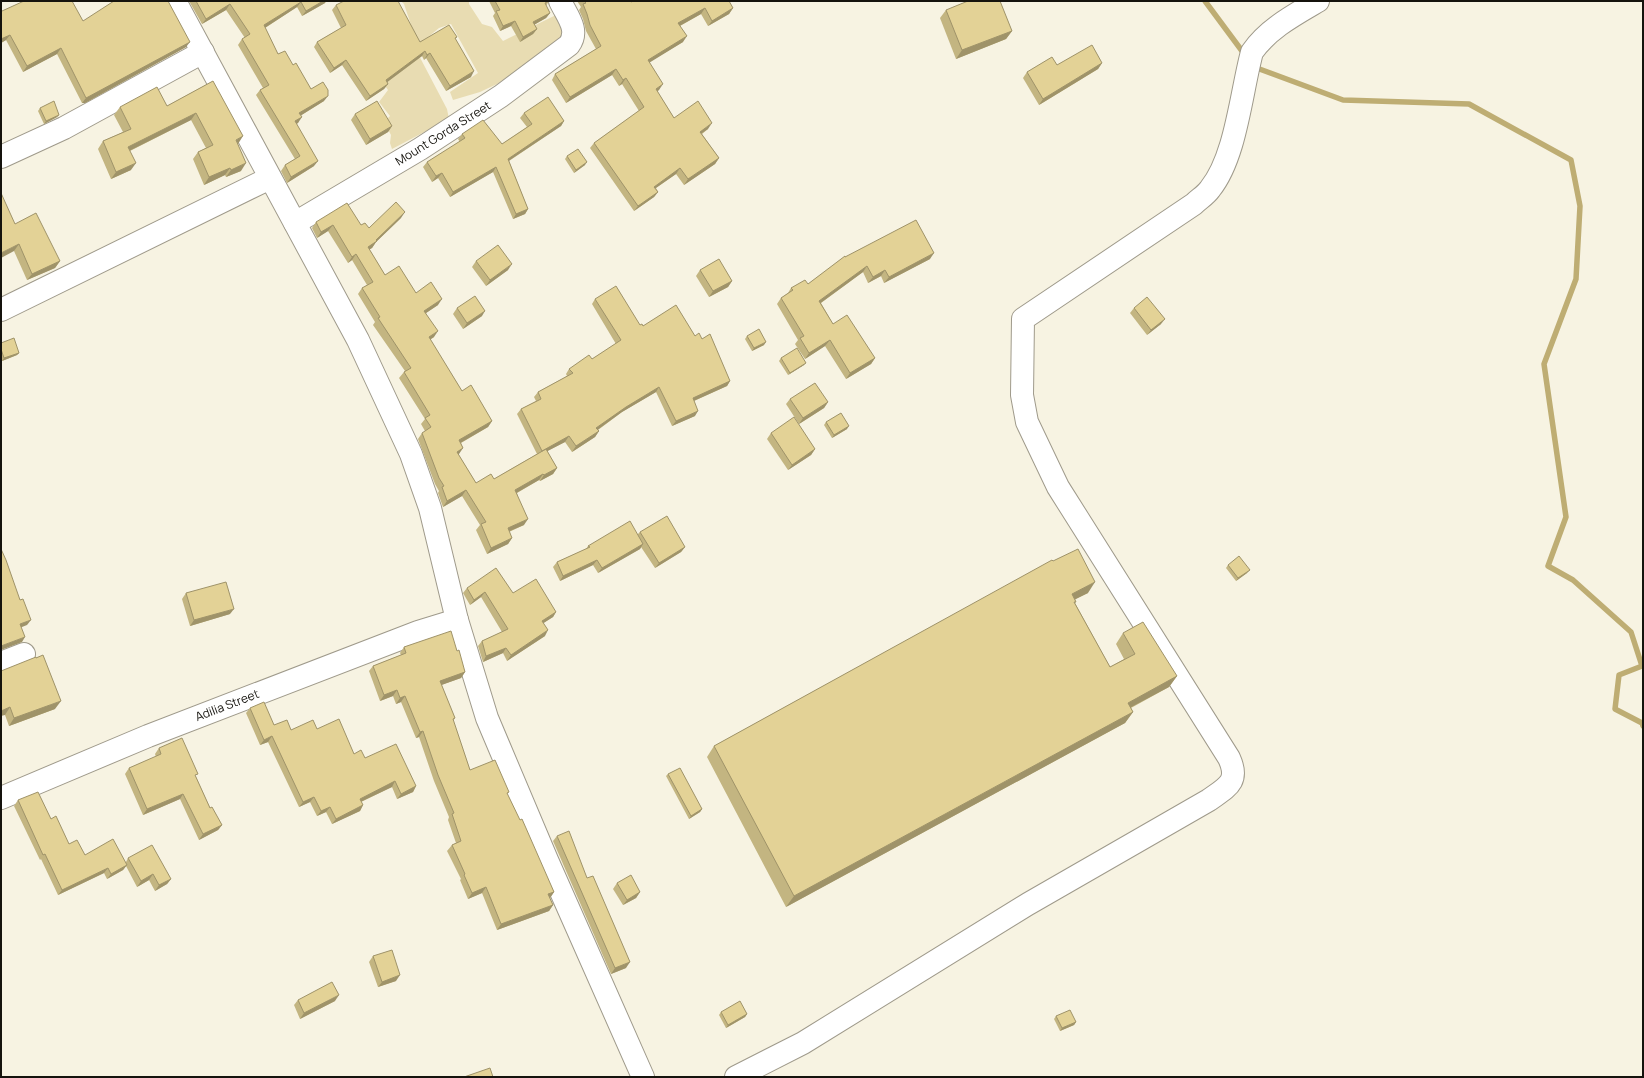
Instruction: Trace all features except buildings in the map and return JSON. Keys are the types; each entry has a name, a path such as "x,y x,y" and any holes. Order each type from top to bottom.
{"street":[{"path":"175,1 358,340 411,454 430,508 457,620 487,718 546,860 643,1077"},
{"name":"Mount Gorda Street","path":"295,223 420,149 501,96 568,45 574,35 574,28 560,1"},
{"path":"736,1077 803,1043 1028,904 1209,800 1227,787 1232,780 1234,773 1229,758 1058,487 1040,451 1028,422 1022,395 1023,319 1194,204 1209,191 1218,178 1227,160 1252,52 1270,32 1291,17 1318,1"},
{"path":"1,157 64,128 203,52"},
{"path":"1,310 270,178"},
{"name":"Adilia Street","path":"1,798 148,736 418,632 457,620"},
{"path":"1,663 24,654"}],"shaded area":[{"path":"401,1 469,1 469,4 482,24 492,27 503,41 556,15 569,36 497,84 480,92 453,100 450,92 478,73 451,24 439,28 415,48 447,109 449,119 392,149 390,143 391,135 384,122 390,116 379,102 388,90 374,70 395,36 411,25 404,4"}],"waterway":[{"path":"1205,1 1245,55"},
{"path":"1254,67 1343,100 1469,104 1571,160 1580,206 1576,279 1544,364 1566,517 1548,566 1573,580 1631,632 1642,666 1619,675 1615,709 1642,723 1643,726"}]}
